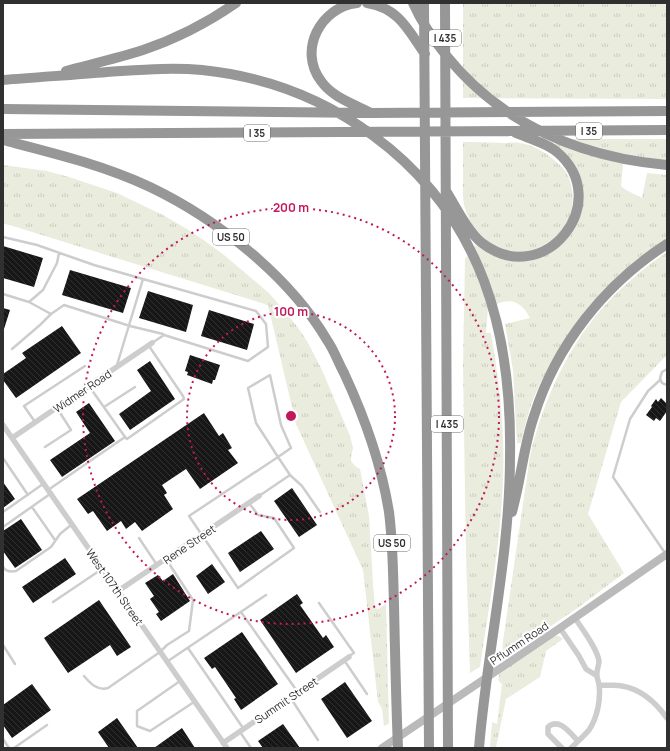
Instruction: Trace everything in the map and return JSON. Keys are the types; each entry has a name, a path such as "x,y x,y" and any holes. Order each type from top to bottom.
{"highway":[{"path":"43,77 125,55 162,43 208,21 236,3"},
{"path":"357,3 340,8 322,22 314,37 312,62 320,81 332,92 340,98 372,113"},
{"path":"367,3 381,6 393,13 401,21 425,54"},
{"path":"413,3 435,41 460,71 478,89 516,118 552,137 569,144 612,156 667,165"},
{"name":"I 435","path":"424,3 429,748"},
{"name":"I 435","path":"445,3 448,748"},
{"path":"3,80 174,68 239,75 262,81 306,96 329,107 354,122 395,152 420,177 451,217 470,250 484,281 497,321 506,372 509,412 510,477 505,541 482,711 479,748"},
{"name":"I 35","path":"3,109 372,113 667,111"},
{"name":"I 35","path":"3,134 667,130"},
{"path":"446,191 470,230 481,242 494,251 511,256 531,256 546,250 560,240 571,226 577,209 578,192 574,176 567,162 551,147 510,131"},
{"name":"US 50","path":"3,140 76,159 103,168 151,187 189,208 213,224 264,264 294,294 319,326 328,341 361,411 369,432 384,485 389,512 392,554 398,748"},
{"path":"505,541 528,435 547,382 558,359 592,309 612,288 647,258 667,244"}],"main road":[{"name":"Pflumm Road","path":"382,748 667,554"}],"street":[{"name":"Widmer Road","path":"12,438 150,344"},
{"name":"West 107th Street","path":"3,425 227,748"},
{"name":"Rene Street","path":"118,591 259,496"},
{"path":"571,748 588,731 593,723 599,700 599,685 596,676 599,662 597,654 575,618"},
{"path":"560,628 586,669 596,676"},
{"name":"Summit Street","path":"223,742 346,658"},
{"path":"599,685 621,686 637,690 656,704 667,718"},
{"path":"562,748 548,734 548,727 552,724 560,724 578,741"}],"lane":[{"path":"3,237 37,245 94,265 256,311 266,324 268,347 248,361 164,334 130,326 64,305 51,314 12,349"},
{"path":"30,302 43,290 57,263 59,253"},
{"path":"117,367 143,279"},
{"path":"3,294 30,302 51,314"},
{"path":"3,527 125,437 127,439 184,399 150,344 164,334"},
{"path":"35,422 24,406 85,366"},
{"path":"667,369 662,372 660,380 648,391 630,420 614,477 667,554"},
{"path":"249,502 258,515 274,518 294,548 238,588 189,516 278,457 291,448 281,425 270,375 248,388 256,423 278,457 290,475 302,486 320,512"},
{"path":"660,380 667,386"},
{"path":"89,386 125,437"},
{"path":"104,407 134,387"},
{"path":"46,447 71,430 56,408"},
{"path":"3,458 28,494"},
{"path":"259,496 290,475"},
{"path":"3,512 44,484"},
{"path":"32,507 55,540"},
{"path":"3,567 7,571 13,572 51,547 63,530 72,524"},
{"path":"139,538 157,565"},
{"path":"84,676 91,684 98,688 108,688 160,652 167,645 189,631 193,600 166,559"},
{"path":"53,602 102,569"},
{"path":"167,662 266,595"},
{"path":"319,603 354,653 346,658 367,694"},
{"path":"241,612 297,692"},
{"path":"3,645 15,664"},
{"path":"188,648 242,730 251,748"},
{"path":"180,681 137,711 137,726 150,731 194,702"},
{"path":"289,697 318,740"},
{"path":"14,748 47,725"},
{"path":"3,739 9,748"}],"green space":[{"path":"463,3 663,3 667,6 667,99 463,98"},
{"path":"570,139 667,139 667,160 624,155 621,186 642,198 647,173 667,175 667,239 631,264 615,278 600,293 574,326 537,389 521,443 517,443 513,370 505,324 530,318 519,304 510,301 488,308 486,333 491,333 502,413 502,496 497,553 480,667 470,673 466,556 463,365 465,259 475,245 503,259 524,261 534,259 554,250 571,235 577,226 580,216 580,206 574,167 570,159 555,144"},
{"path":"463,142 525,144 543,152 561,166 569,179 573,200 571,215 561,231 553,239 543,245 532,250 521,252 510,252 489,242 471,223 464,205"},
{"path":"3,165 47,171 69,177 117,193 163,215 187,229 224,255 269,293 296,325 307,341 322,370 350,436 353,448 351,461 360,469 369,516 375,608 378,609 386,604 389,723 384,726 382,709 378,702 363,570 296,424 268,305 3,223"},
{"path":"667,252 667,355 621,402 588,514 624,573 579,607 502,659 503,641 530,456 544,409 564,365 589,324 622,288"},
{"path":"556,636 563,639 546,651 540,677 506,699 496,748 490,748 492,722 497,724 502,684 498,680 500,672 552,637"}],"building":[{"path":"3,246 43,258 34,287 3,278"},
{"path":"70,270 131,288 123,313 62,295"},
{"path":"148,291 193,305 186,332 139,318"},
{"path":"3,308 10,310 4,329 3,329"},
{"path":"209,310 254,324 247,350 201,336"},
{"path":"62,326 81,353 16,398 3,380 3,374 26,358 22,353"},
{"path":"190,355 220,365 215,380 213,380 212,384 187,375 188,372 185,371"},
{"path":"150,361 175,399 130,430 119,414 151,391 137,370"},
{"path":"661,398 667,404 667,411 660,421 656,418 654,421 646,415 656,399 658,402"},
{"path":"89,403 115,441 62,477 50,460 90,433 76,412"},
{"path":"204,413 219,436 223,433 232,448 228,450 238,463 200,489 186,469 162,485 167,493 164,495 173,509 142,531 135,522 126,529 121,521 107,531 93,511 88,514 77,499"},
{"path":"3,482 15,499 3,508"},
{"path":"292,488 317,525 299,537 274,501"},
{"path":"21,519 42,550 15,568 3,551 3,531"},
{"path":"261,531 274,549 240,572 228,553"},
{"path":"65,558 76,574 33,603 22,587"},
{"path":"212,564 225,582 208,594 196,576"},
{"path":"173,574 190,601 161,621 156,614 159,612 150,599 154,596 145,583 158,575 163,581"},
{"path":"297,594 303,603 300,605 323,638 326,635 334,647 296,673 260,620"},
{"path":"99,600 131,647 117,656 110,645 68,673 44,638"},
{"path":"242,632 278,684 241,710 234,699 236,698 215,667 212,669 204,658"},
{"path":"345,682 372,721 347,738 321,699"},
{"path":"32,684 51,710 12,738 3,725 3,705"},
{"path":"117,718 138,748 109,748 98,732"},
{"path":"283,724 300,748 263,748 258,741"},
{"path":"182,728 195,748 154,748"}]}
